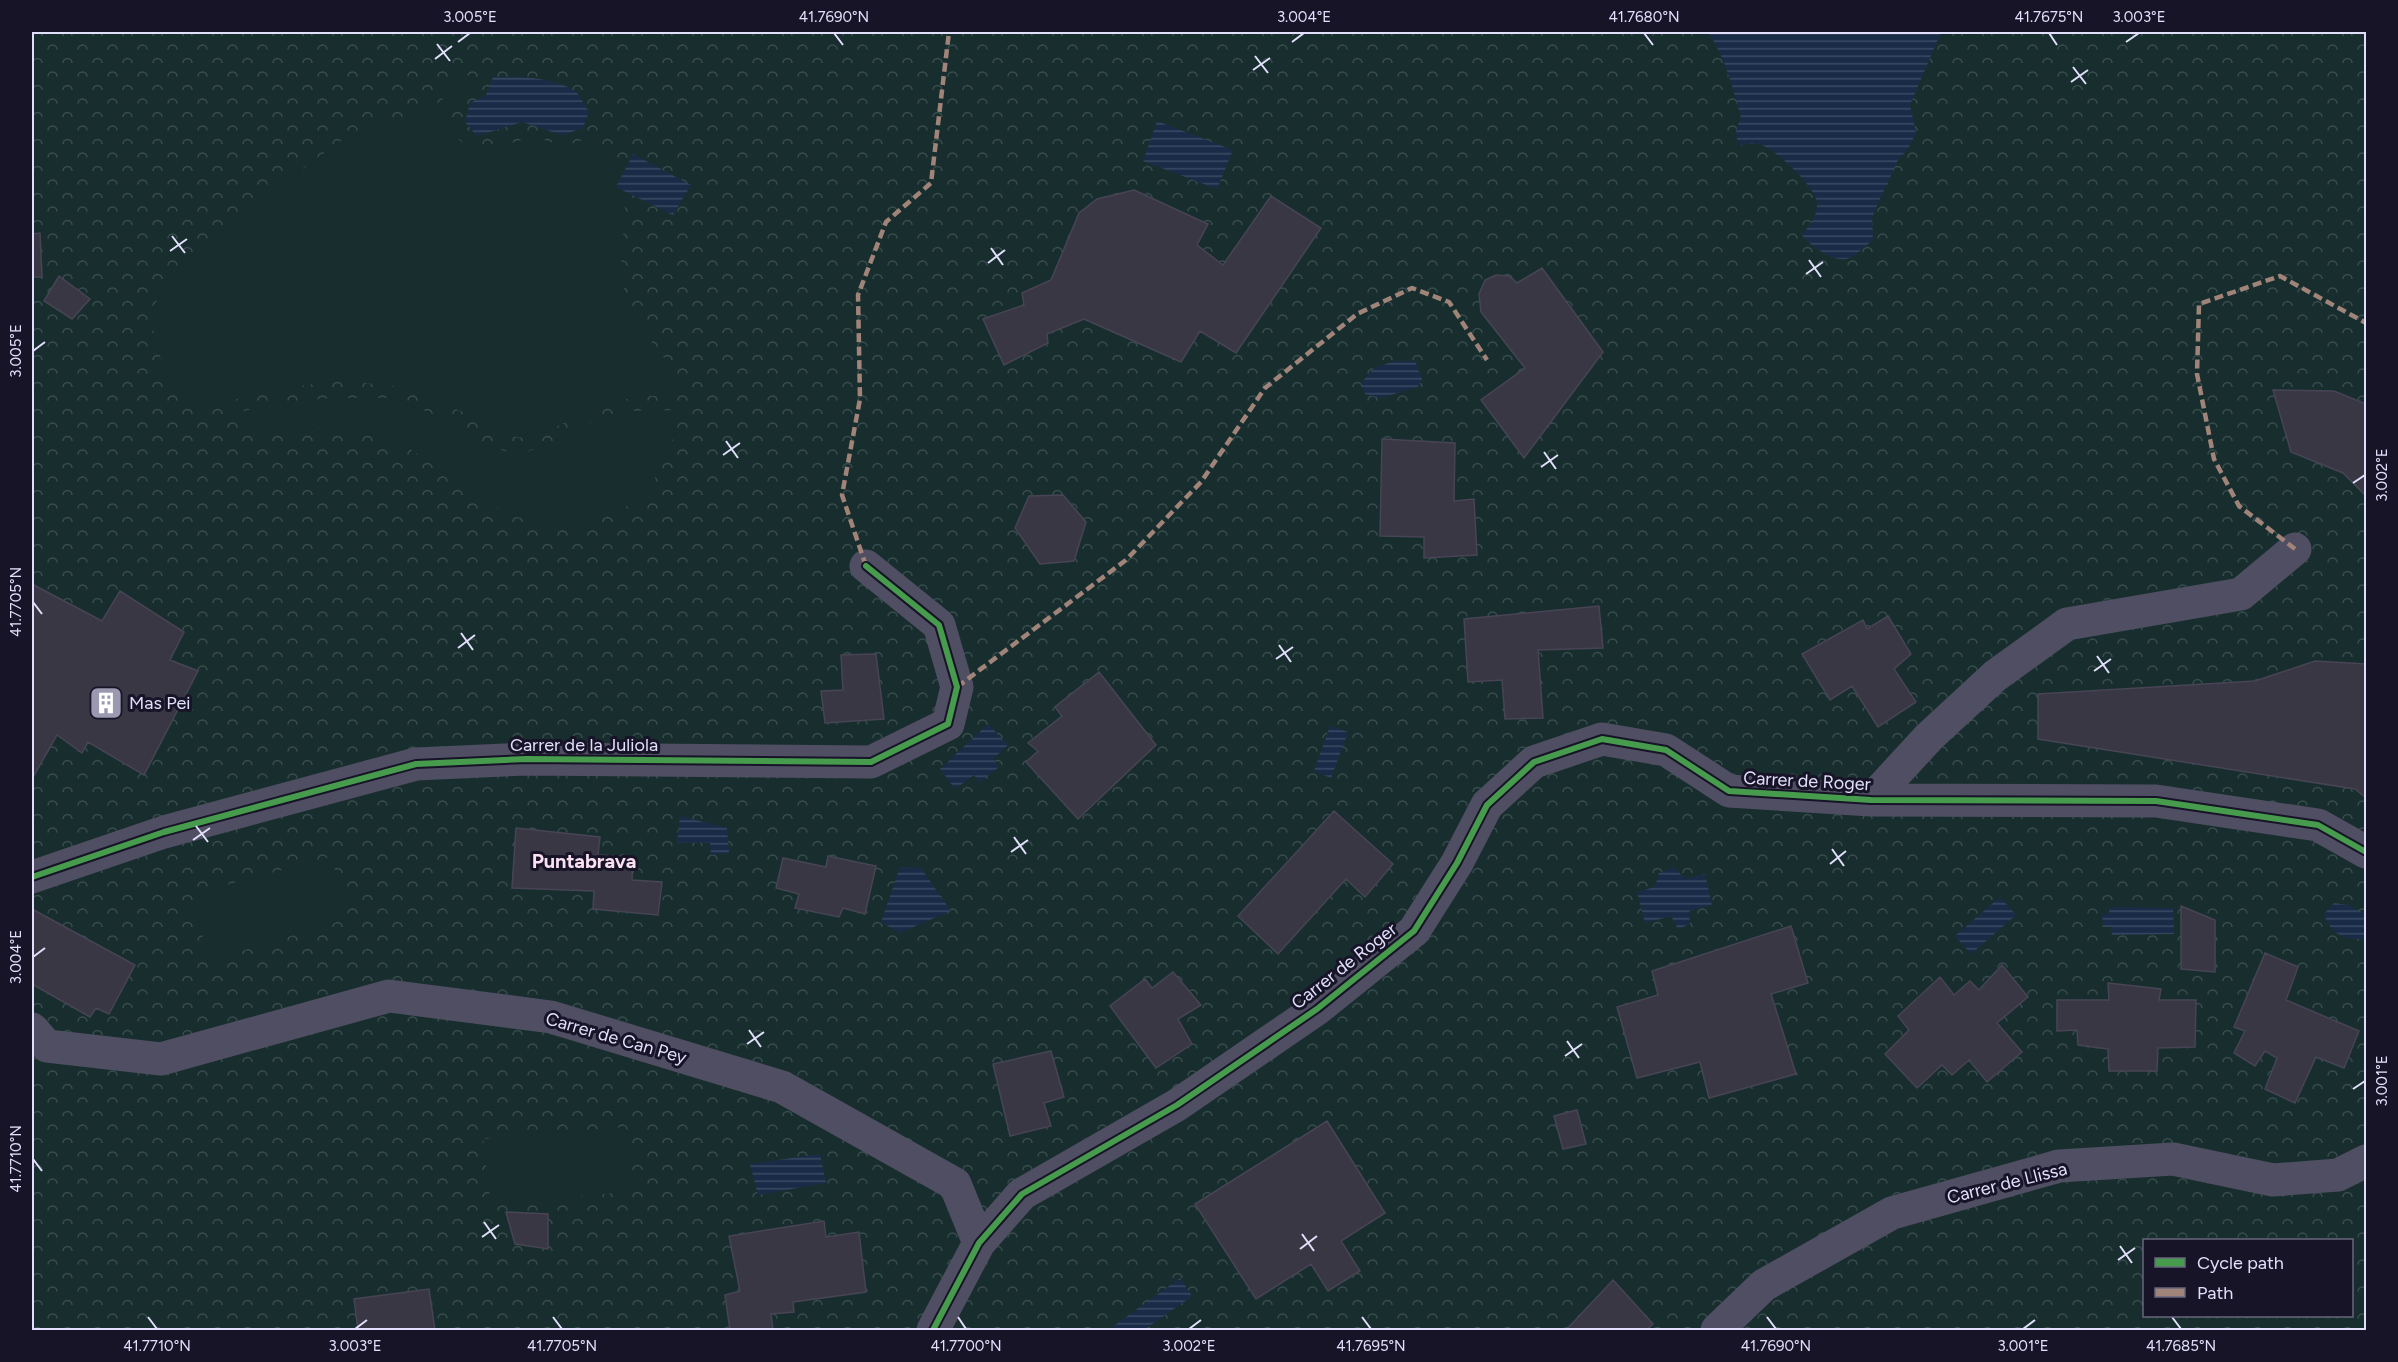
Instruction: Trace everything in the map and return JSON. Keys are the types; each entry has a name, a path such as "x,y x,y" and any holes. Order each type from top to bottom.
{"street":[{"name":"Carrer de Roger","path":"1871,800 1929,737 1995,676 2067,624 2241,594 2295,549"},
{"name":"Carrer de la Juliola","path":"32,877 165,831 416,764 526,759 871,762 948,724 957,687 939,625 866,566"},
{"name":"Carrer de Roger","path":"979,1243 1022,1194 1177,1105 1317,1009 1414,931 1457,862 1487,804 1534,762 1602,739 1666,750 1729,792 1871,800 2156,801 2318,825 2367,852"},
{"name":"Carrer de Can Pey","path":"32,1029 47,1046 162,1059 389,996 551,1017 782,1087 955,1184 979,1243"},
{"name":"Carrer de Llissa","path":"1717,1330 1764,1285 1892,1213 2059,1166 2173,1159 2273,1180 2338,1175 2367,1161"},
{"path":"933,1330 979,1243"}],"green space":[{"path":"32,32 2366,32 2366,1330 32,1330"},
{"path":"474,74 449,113 450,133 466,145 498,147 522,140 544,140 564,146 593,137 614,153 625,209 621,270 628,311 686,387 672,396 636,396 590,411 530,439 512,436 469,414 392,386 339,380 269,391 228,401 198,401 168,378 154,339 152,307 190,262 258,202 339,142 440,102 461,77"},
{"path":"333,398 393,398 445,419 487,446 519,455 587,424 630,411 683,410 663,464 646,494 616,513 570,527 511,516 453,480 406,446 354,428 304,427 269,433 247,428 241,412 272,403"},
{"path":"331,857 349,918 209,961 192,894"},
{"path":"625,1127 631,1191 491,1206 483,1139"}],"water":[{"path":"1708,32 1941,32 1910,105 1916,133 1908,149 1898,160 1875,210 1872,219 1873,240 1855,255 1843,259 1830,256 1817,249 1806,239 1802,235 1813,220 1817,207 1815,196 1810,188 1786,162 1770,150 1755,143 1741,146 1738,142 1736,135 1741,118 1735,95 1724,62"},
{"path":"493,77 536,78 568,87 578,94 589,112 583,128 562,135 522,122 477,136 465,122 470,103 486,95"},
{"path":"1157,121 1233,150 1217,189 1143,161"},
{"path":"633,154 691,185 673,215 616,187"},
{"path":"1395,361 1415,361 1422,379 1418,387 1380,398 1365,394 1361,383 1374,368"},
{"path":"988,724 1008,745 993,759 999,767 979,783 974,775 955,789 940,769"},
{"path":"1330,726 1348,732 1331,778 1314,771"},
{"path":"680,816 727,828 729,853 711,855 710,843 677,843"},
{"path":"900,867 921,868 951,911 899,933 881,922"},
{"path":"1674,867 1685,879 1705,874 1712,905 1689,911 1690,924 1678,929 1671,916 1645,923 1637,892 1655,887 1659,873"},
{"path":"2000,897 2016,915 1971,954 1955,936"},
{"path":"2334,903 2347,905 2366,914 2366,938 2352,939 2340,935 2330,927 2324,914"},
{"path":"2109,907 2173,908 2174,934 2112,935 2111,927 2103,927 2102,914 2109,914"},
{"path":"820,1154 826,1183 758,1195 750,1164"},
{"path":"1180,1278 1192,1296 1144,1330 1108,1330"}],"building":[{"path":"1134,190 1208,224 1197,245 1223,265 1271,196 1321,228 1236,353 1200,331 1181,362 1084,319 1047,334 1048,343 1004,365 983,319 1024,305 1022,293 1051,280 1079,213 1097,199"},
{"path":"40,233 42,277 32,277 32,234"},
{"path":"1542,268 1603,352 1524,458 1481,400 1525,368 1481,312 1479,294 1485,280 1496,275 1509,276 1517,283"},
{"path":"59,276 90,299 72,319 44,301"},
{"path":"2273,390 2334,391 2366,404 2366,496 2343,473 2291,452"},
{"path":"1382,439 1455,443 1454,501 1474,499 1477,555 1424,558 1424,537 1380,536"},
{"path":"1063,495 1086,522 1074,561 1040,564 1015,528 1029,496"},
{"name":"Mas Pei","path":"32,584 102,621 120,591 184,632 170,660 198,671 144,775 88,742 82,753 57,735 32,779"},
{"path":"1599,606 1603,648 1538,650 1543,718 1505,719 1502,680 1468,682 1464,619"},
{"path":"1888,616 1911,654 1894,669 1916,702 1878,727 1852,686 1830,700 1802,654 1863,620 1867,629"},
{"path":"876,654 884,719 825,723 821,691 843,690 841,655"},
{"path":"2315,661 2366,664 2366,798 2355,789 2038,739 2038,694 2255,681"},
{"path":"1099,672 1156,745 1078,819 1026,762 1038,751 1028,743 1062,716 1055,707"},
{"path":"1334,811 1393,864 1365,897 1346,879 1278,954 1238,916"},
{"path":"516,828 600,837 598,855 633,857 632,880 662,882 658,915 593,909 594,891 512,888"},
{"path":"828,856 876,866 865,914 843,908 839,917 795,908 799,894 776,888 783,858 826,867"},
{"path":"2181,906 2215,920 2215,972 2181,969"},
{"path":"32,909 135,965 109,1014 96,1008 90,1017 32,984"},
{"path":"1791,926 1808,983 1771,994 1796,1074 1709,1098 1700,1062 1637,1078 1617,1007 1658,995 1652,971"},
{"path":"2265,953 2298,967 2286,1000 2359,1031 2344,1068 2316,1057 2295,1103 2265,1089 2277,1058 2265,1051 2255,1066 2234,1053 2245,1031 2234,1027"},
{"path":"2002,965 2028,997 1997,1023 2022,1052 1987,1082 1969,1060 1952,1075 1942,1065 1917,1088 1885,1054 1909,1030 1898,1016 1940,977 1954,995 1970,981 1979,990"},
{"path":"1173,972 1201,1005 1178,1019 1192,1044 1156,1068 1110,1006 1145,979 1152,988"},
{"path":"2108,983 2161,989 2159,1000 2196,1000 2195,1047 2158,1048 2157,1071 2109,1071 2108,1049 2078,1045 2077,1030 2057,1031 2057,1000 2109,1000"},
{"path":"1051,1051 1064,1097 1044,1103 1051,1126 1010,1136 993,1064"},
{"path":"1577,1110 1586,1144 1563,1149 1554,1116"},
{"path":"1327,1121 1385,1213 1341,1241 1360,1271 1328,1291 1311,1264 1256,1299 1195,1204"},
{"path":"506,1212 548,1214 548,1249 515,1244"},
{"path":"824,1221 826,1237 859,1232 866,1292 793,1302 794,1312 771,1314 773,1330 730,1330 725,1295 740,1291 729,1236"},
{"path":"1613,1280 1653,1324 1646,1330 1566,1330"},
{"path":"429,1289 435,1330 358,1330 354,1299"}],"marked path":[{"path":"866,566 842,495 860,399 858,295 886,222 931,183 949,32"},
{"path":"2295,549 2239,506 2214,459 2197,374 2199,304 2280,276 2366,323"},
{"path":"957,687 1126,560 1201,482 1265,388 1357,314 1412,288 1449,302 1487,360"}],"cycle path":[{"path":"32,877 164,832 416,764 526,759 871,762 948,724 957,687 939,625 866,566"},
{"path":"933,1330 979,1243 1022,1194 1177,1105 1317,1009 1414,931 1457,863 1487,805 1534,762 1602,739 1666,750 1729,791 1871,800 2156,801 2318,825 2366,852"}],"place":[{"name":"Mas Pei","path":"106,703"}],"district":[{"name":"Puntabrava","path":"584,861"}]}
